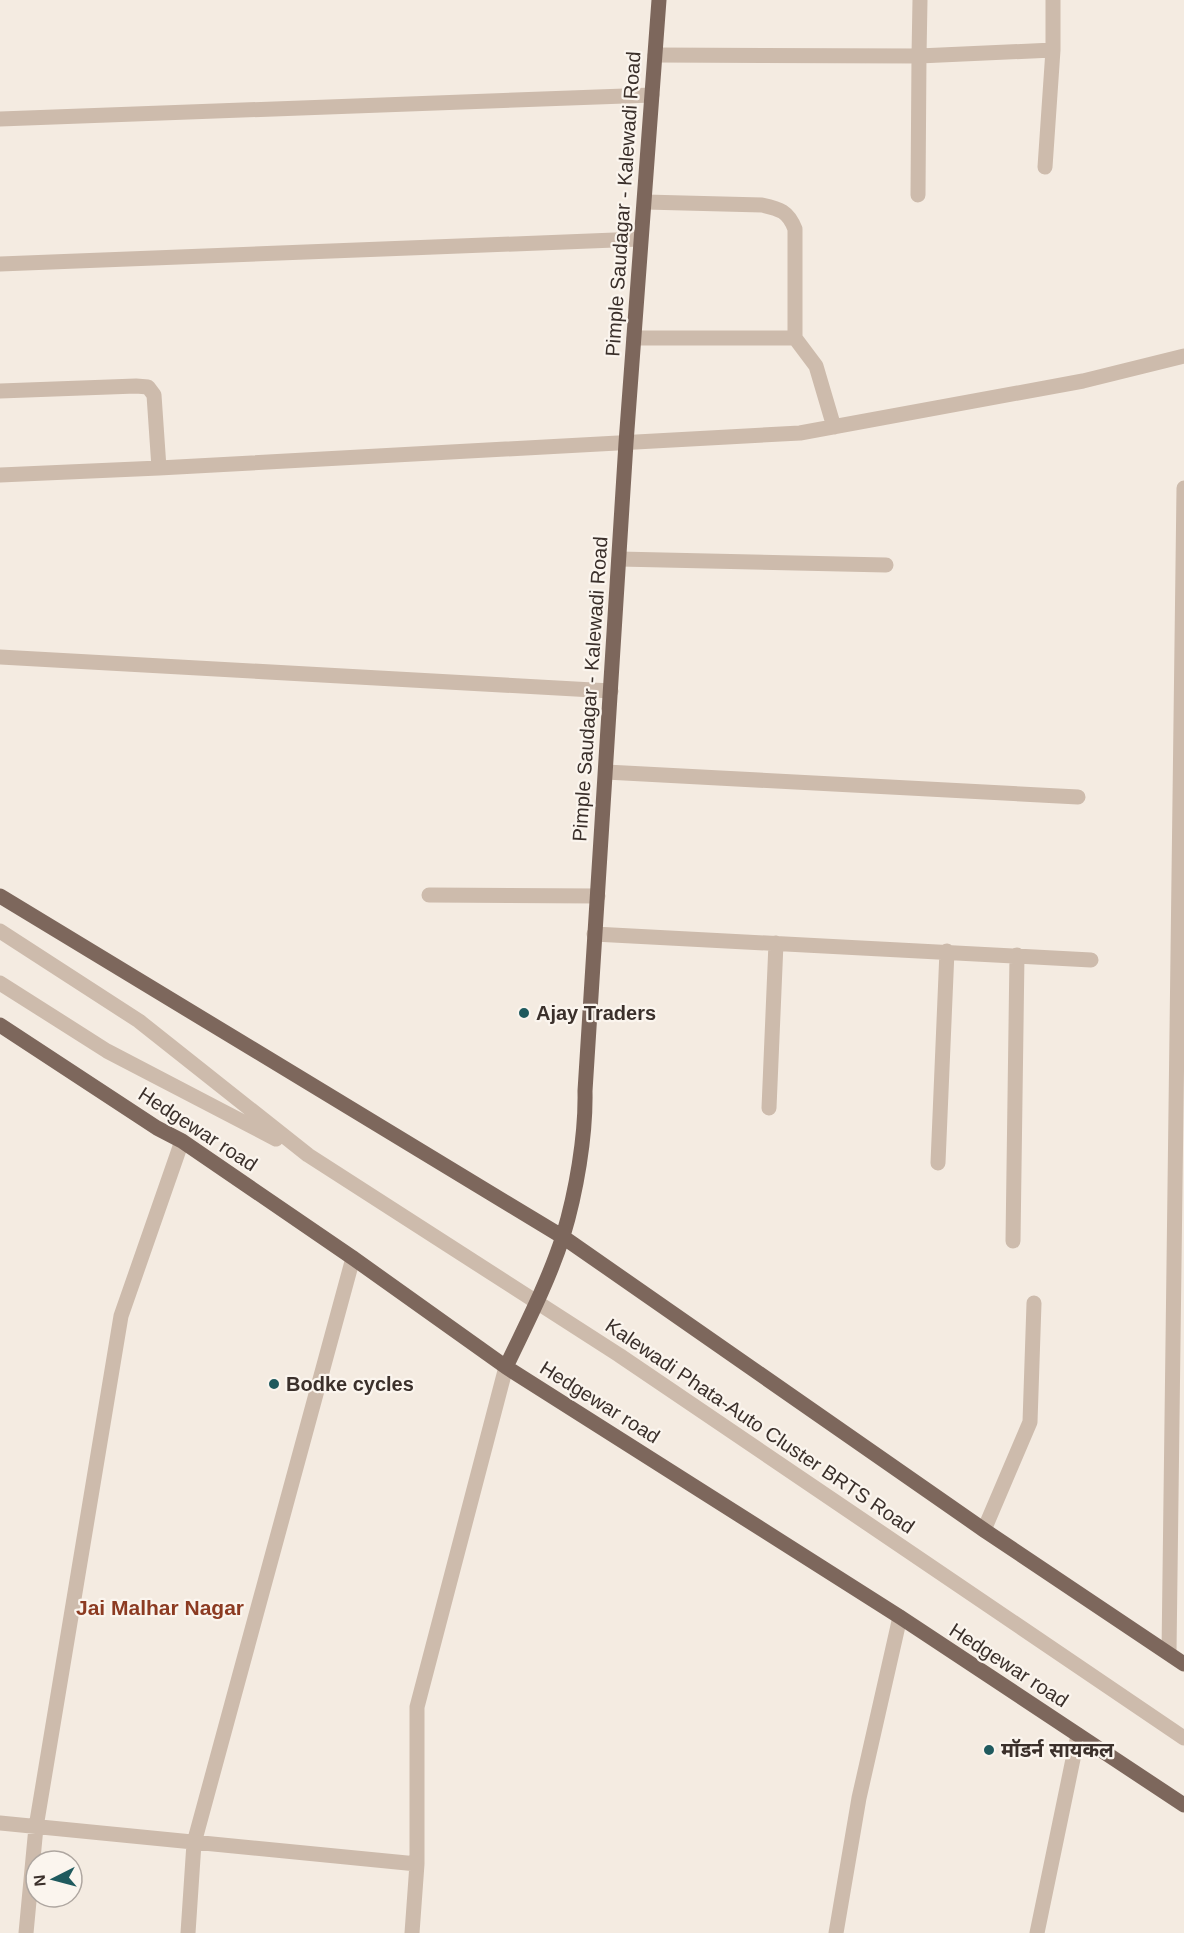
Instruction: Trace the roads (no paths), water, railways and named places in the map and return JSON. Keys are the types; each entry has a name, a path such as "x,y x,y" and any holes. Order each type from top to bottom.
{"main road":[{"name":"Pimple Saudagar - Kalewadi Road","path":"506,1367 563,1237 575,1186 586,1111 585,1091 594,934 626,443 659,0"},
{"path":"0,896 563,1237 984,1530 1184,1664"},
{"name":"Hedgewar road","path":"0,1025 157,1128 182,1141 353,1258 506,1367 900,1617 1184,1805"}],"street":[{"path":"918,195 920,0"},
{"path":"1045,167 1053,50 1053,0"},
{"path":"655,56 919,56 1053,50"},
{"path":"0,119 652,95"},
{"path":"645,202 762,205 780,209 791,218 795,229 795,338 816,366 834,427"},
{"path":"0,264 640,239"},
{"path":"634,338 795,338"},
{"path":"0,475 800,433 1083,381 1184,356"},
{"path":"0,391 148,387 154,395 159,468"},
{"path":"1169,1653 1184,488"},
{"path":"619,559 886,566"},
{"path":"0,657 611,691"},
{"path":"606,772 1078,797"},
{"path":"429,895 598,896"},
{"name":"Kalewadi Phata-Auto Cluster BRTS Road","path":"0,931 139,1021 308,1155 629,1362 1184,1738"},
{"path":"594,934 1091,960"},
{"path":"768,1108 776,943"},
{"path":"938,1163 947,951"},
{"path":"1013,1241 1017,955"},
{"name":"Kalewadi Phata-Auto Cluster BRTS Road","path":"0,983 107,1051 308,1155"},
{"path":"26,1933 36,1827 121,1316 182,1141"},
{"path":"188,1933 194,1843 353,1258"},
{"path":"984,1530 1030,1422 1034,1303"},
{"path":"412,1933 417,1864 417,1707 506,1367"},
{"path":"836,1933 859,1798 900,1617"},
{"path":"1037,1933 1078,1735"},
{"path":"0,1823 417,1864"}],"place":[{"name":"Ajay Traders","path":"524,1013"},
{"name":"Bodke cycles","path":"274,1384"},
{"name":"मॉडर्न सायकल","path":"989,1750"}],"district":[{"name":"Jai Malhar Nagar","path":"160,1607"}]}
